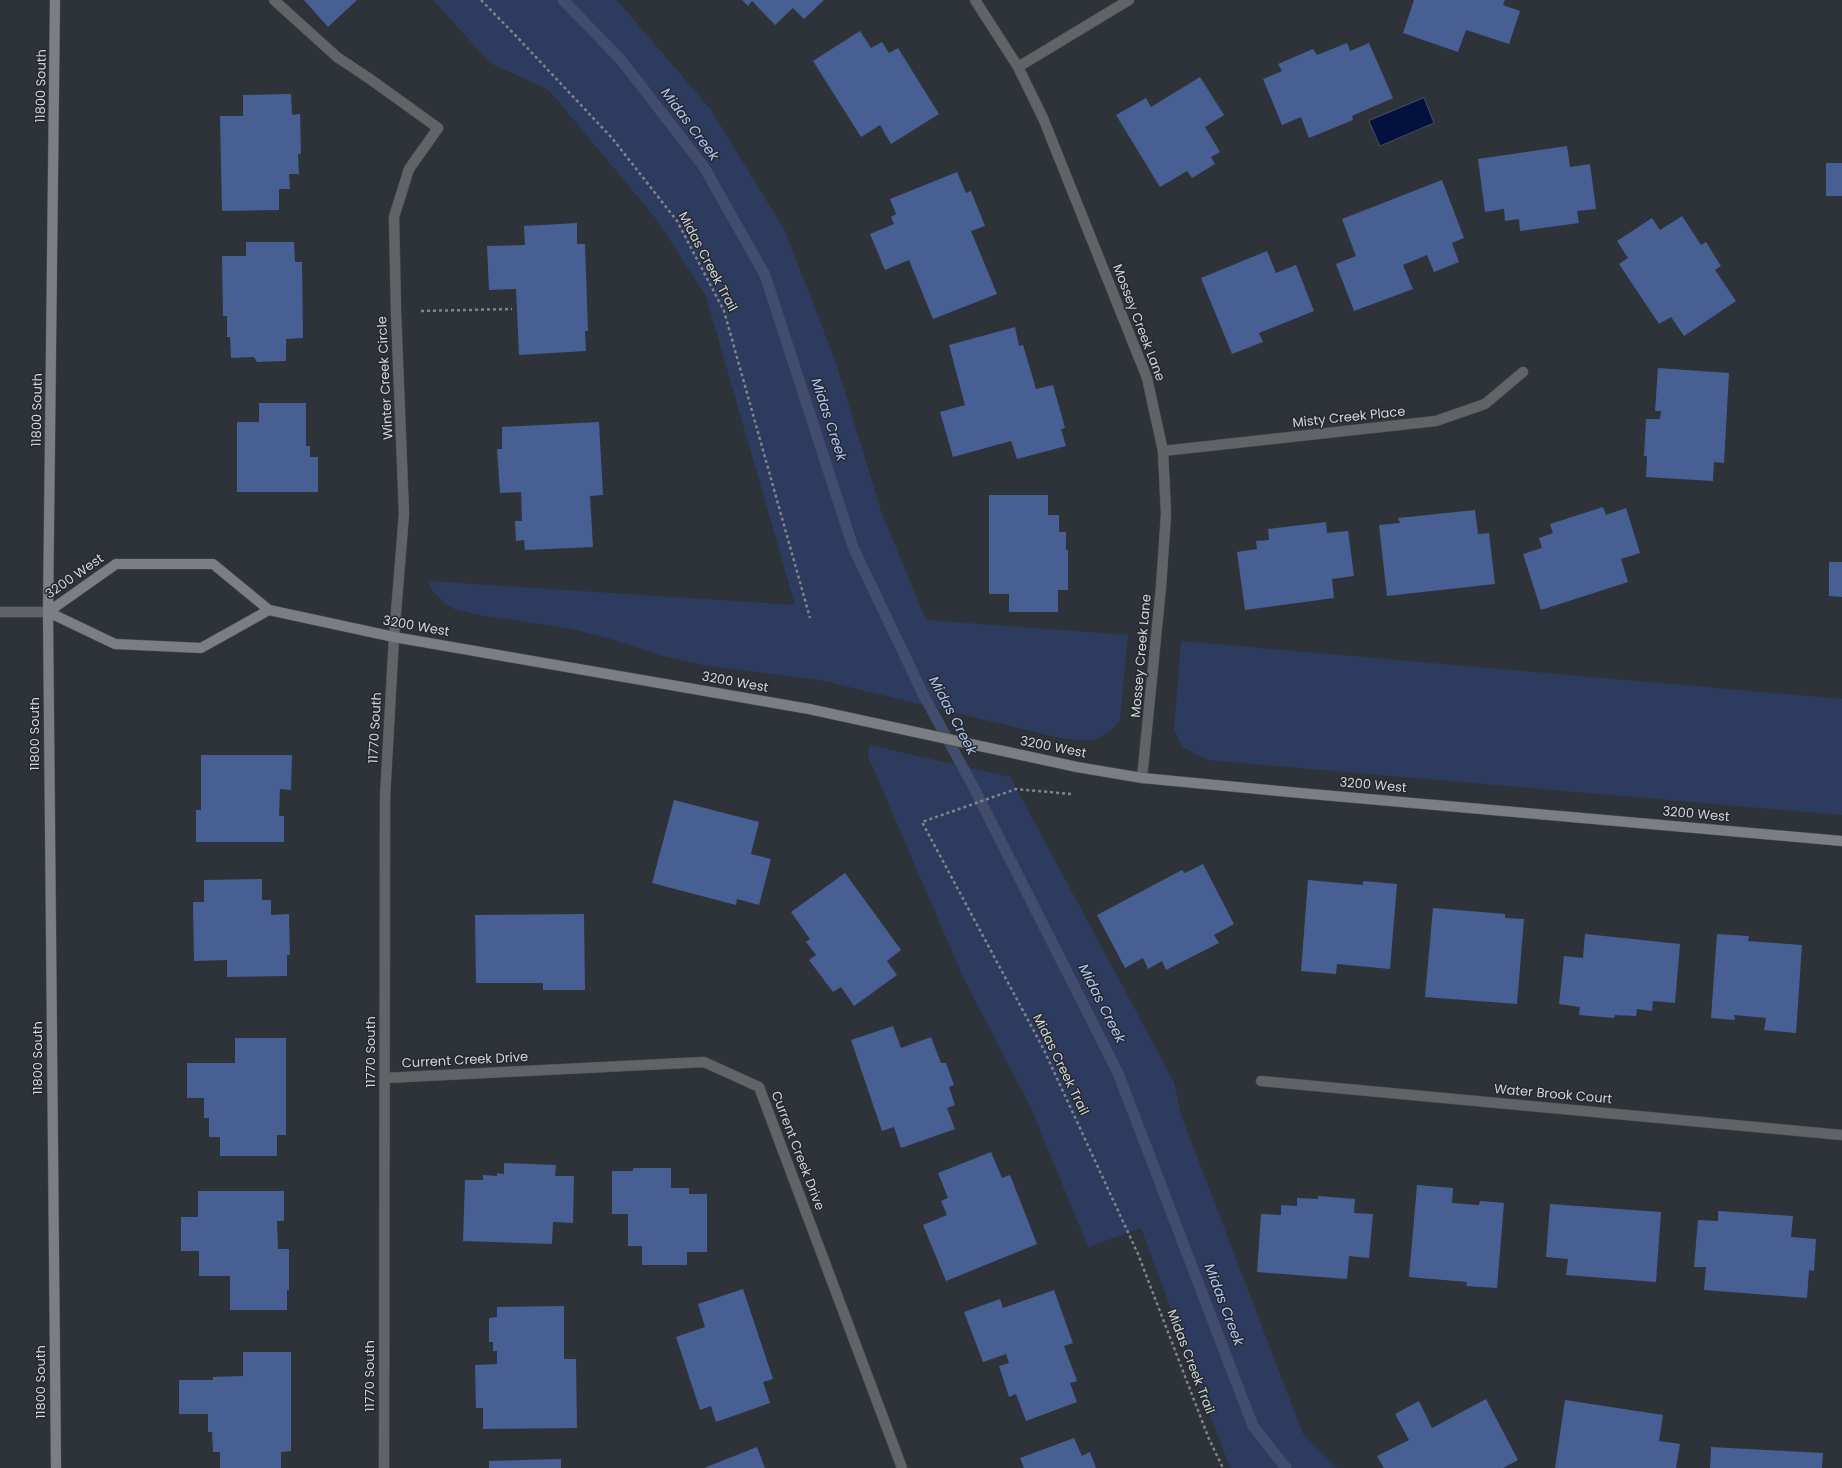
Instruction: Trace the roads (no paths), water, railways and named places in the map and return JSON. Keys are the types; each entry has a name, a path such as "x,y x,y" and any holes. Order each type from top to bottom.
{"street":[{"name":"11800 South","path":"55,0 48,612 56,1468"},
{"name":"Winter Creek Circle","path":"274,0 337,57 438,128 409,169 394,217 404,514 394,637"},
{"name":"Mossey Creek Lane","path":"975,0 1018,66 1043,118 1147,378 1163,451 1165,529 1149,717 1142,778"},
{"path":"1018,66 1129,0"},
{"name":"Misty Creek Place","path":"1163,451 1436,421 1485,404 1523,372"},
{"name":"3200 West","path":"48,612 116,564 213,564 269,610 394,637 809,709 1077,767 1142,778 1842,841"},
{"name":"3200 West","path":"0,612 48,612 115,644 201,648 269,610"},
{"name":"11770 South","path":"384,1468 385,797 394,637"},
{"name":"Current Creek Drive","path":"385,1078 704,1062 759,1087 902,1468"},
{"name":"Water Brook Court","path":"1261,1081 1842,1135"}],"waterway":[{"name":"Midas Creek","path":"563,0 621,60 704,167 765,275 853,547 923,694 974,788 1118,1073 1253,1426 1286,1468"}]}
